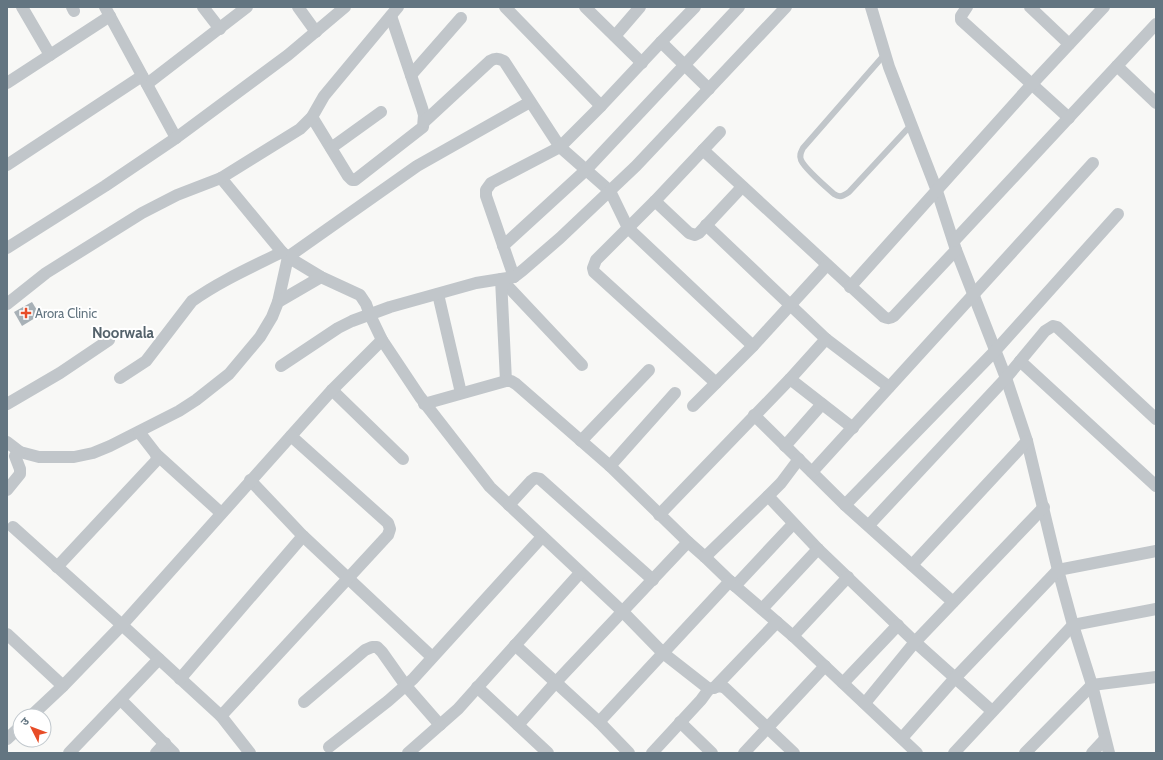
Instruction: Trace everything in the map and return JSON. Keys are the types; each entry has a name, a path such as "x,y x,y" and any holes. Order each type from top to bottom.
{"street":[{"path":"22,7 50,55"},
{"path":"203,7 220,29"},
{"path":"7,165 145,80 220,29 247,7"},
{"path":"298,7 316,32"},
{"path":"7,248 105,186 176,138 288,55 345,7"},
{"path":"505,7 601,106"},
{"path":"585,7 642,63"},
{"path":"615,36 640,7"},
{"path":"514,276 486,196 486,190 492,183 560,147 695,7"},
{"path":"503,246 586,170 739,7"},
{"path":"282,366 338,328 390,307 486,281 514,276 560,238 610,191 786,7"},
{"path":"871,7 885,54 937,191 955,246 1006,378 1027,441 1058,570 1073,625 1092,685 1109,753"},
{"path":"967,7 961,16 961,20 1069,118"},
{"path":"1030,7 1069,44"},
{"path":"850,287 1032,84 1104,7"},
{"path":"395,11 411,75 422,108 424,122"},
{"path":"7,304 46,273 148,210 192,188 207,185 221,178 300,128 312,117 324,96 395,11"},
{"path":"8,81 50,55 108,12 176,138"},
{"path":"411,75 461,18"},
{"path":"703,150 850,287 884,317 891,318 1069,118 1156,24"},
{"path":"661,42 709,89"},
{"path":"312,117 348,176 354,180 420,130 424,122 490,61 495,58 499,58 504,61 560,147 610,191 628,228 753,346"},
{"path":"1117,66 1156,103"},
{"path":"120,378 146,361 192,301 201,294 250,268 285,255 417,166 530,102"},
{"path":"331,148 381,112"},
{"path":"716,383 594,272 593,264 720,132"},
{"path":"812,472 1093,163"},
{"path":"221,178 285,255 321,277 360,295 366,304 382,340 424,404 490,487 623,612 663,653 712,689"},
{"path":"655,201 692,235 695,235 699,233 742,187"},
{"path":"845,505 995,351 1118,214"},
{"path":"706,225 791,304 826,339 889,387"},
{"path":"14,456 54,458 74,457 93,453 139,432 179,411 196,400 229,374 260,337 278,302 285,255"},
{"path":"693,406 753,346 827,265"},
{"path":"278,302 321,277"},
{"path":"501,279 582,365"},
{"path":"501,279 506,381"},
{"path":"438,294 461,393"},
{"path":"869,525 1006,378 1045,331 1053,326 1057,327 1156,419"},
{"path":"659,514 790,379 826,339"},
{"path":"7,404 54,377 109,340"},
{"path":"40,708 63,686 122,624 332,390 382,340"},
{"path":"1020,361 1156,486"},
{"path":"581,441 649,370"},
{"path":"790,379 853,428"},
{"path":"424,404 506,381 511,381 516,384 610,466 732,584 793,636 917,753"},
{"path":"332,390 403,460"},
{"path":"610,466 675,393"},
{"path":"785,446 822,404"},
{"path":"754,415 845,505 953,602"},
{"path":"139,432 156,454 221,513"},
{"path":"221,716 388,535 390,529 388,522 291,436"},
{"path":"912,565 1027,441"},
{"path":"7,442 20,469 20,474 7,490"},
{"path":"58,567 155,462 157,459 156,454"},
{"path":"705,557 768,496 799,459"},
{"path":"509,505 531,481 535,478 540,479 653,580"},
{"path":"250,480 303,536 432,657"},
{"path":"768,496 818,549 915,642 992,711"},
{"path":"865,703 915,642 1044,507"},
{"path":"599,722 663,653 793,524"},
{"path":"13,527 122,624 221,716 250,753"},
{"path":"180,679 303,536"},
{"path":"329,747 406,686 542,537"},
{"path":"518,725 556,682 688,542"},
{"path":"762,609 818,549"},
{"path":"902,738 955,678 1058,570 1156,551"},
{"path":"408,753 458,709 580,572"},
{"path":"793,636 848,577"},
{"path":"954,753 1073,625 1156,609"},
{"path":"652,753 777,622"},
{"path":"843,683 898,625"},
{"path":"7,634 63,686"},
{"path":"515,645 599,722 629,753"},
{"path":"304,702 365,650 372,647 377,647 406,686 440,725"},
{"path":"69,753 159,659"},
{"path":"744,753 825,666"},
{"path":"1025,753 1092,685 1156,677"},
{"path":"712,689 720,686 725,688 794,753"},
{"path":"477,687 548,753"},
{"path":"121,700 174,753"},
{"path":"680,722 712,753"},
{"path":"1092,753 1105,739"},
{"path":"156,753 165,743"}],"lane":[{"path":"885,54 803,148 800,153 800,159 804,165 834,194 838,197 843,196 849,192 912,125"}],"building":[{"path":"32,302 40,315 22,326 14,312"}],"place":[{"name":"Arora Clinic","path":"26,313"}],"district":[{"name":"Noorwala","path":"123,333"}]}
